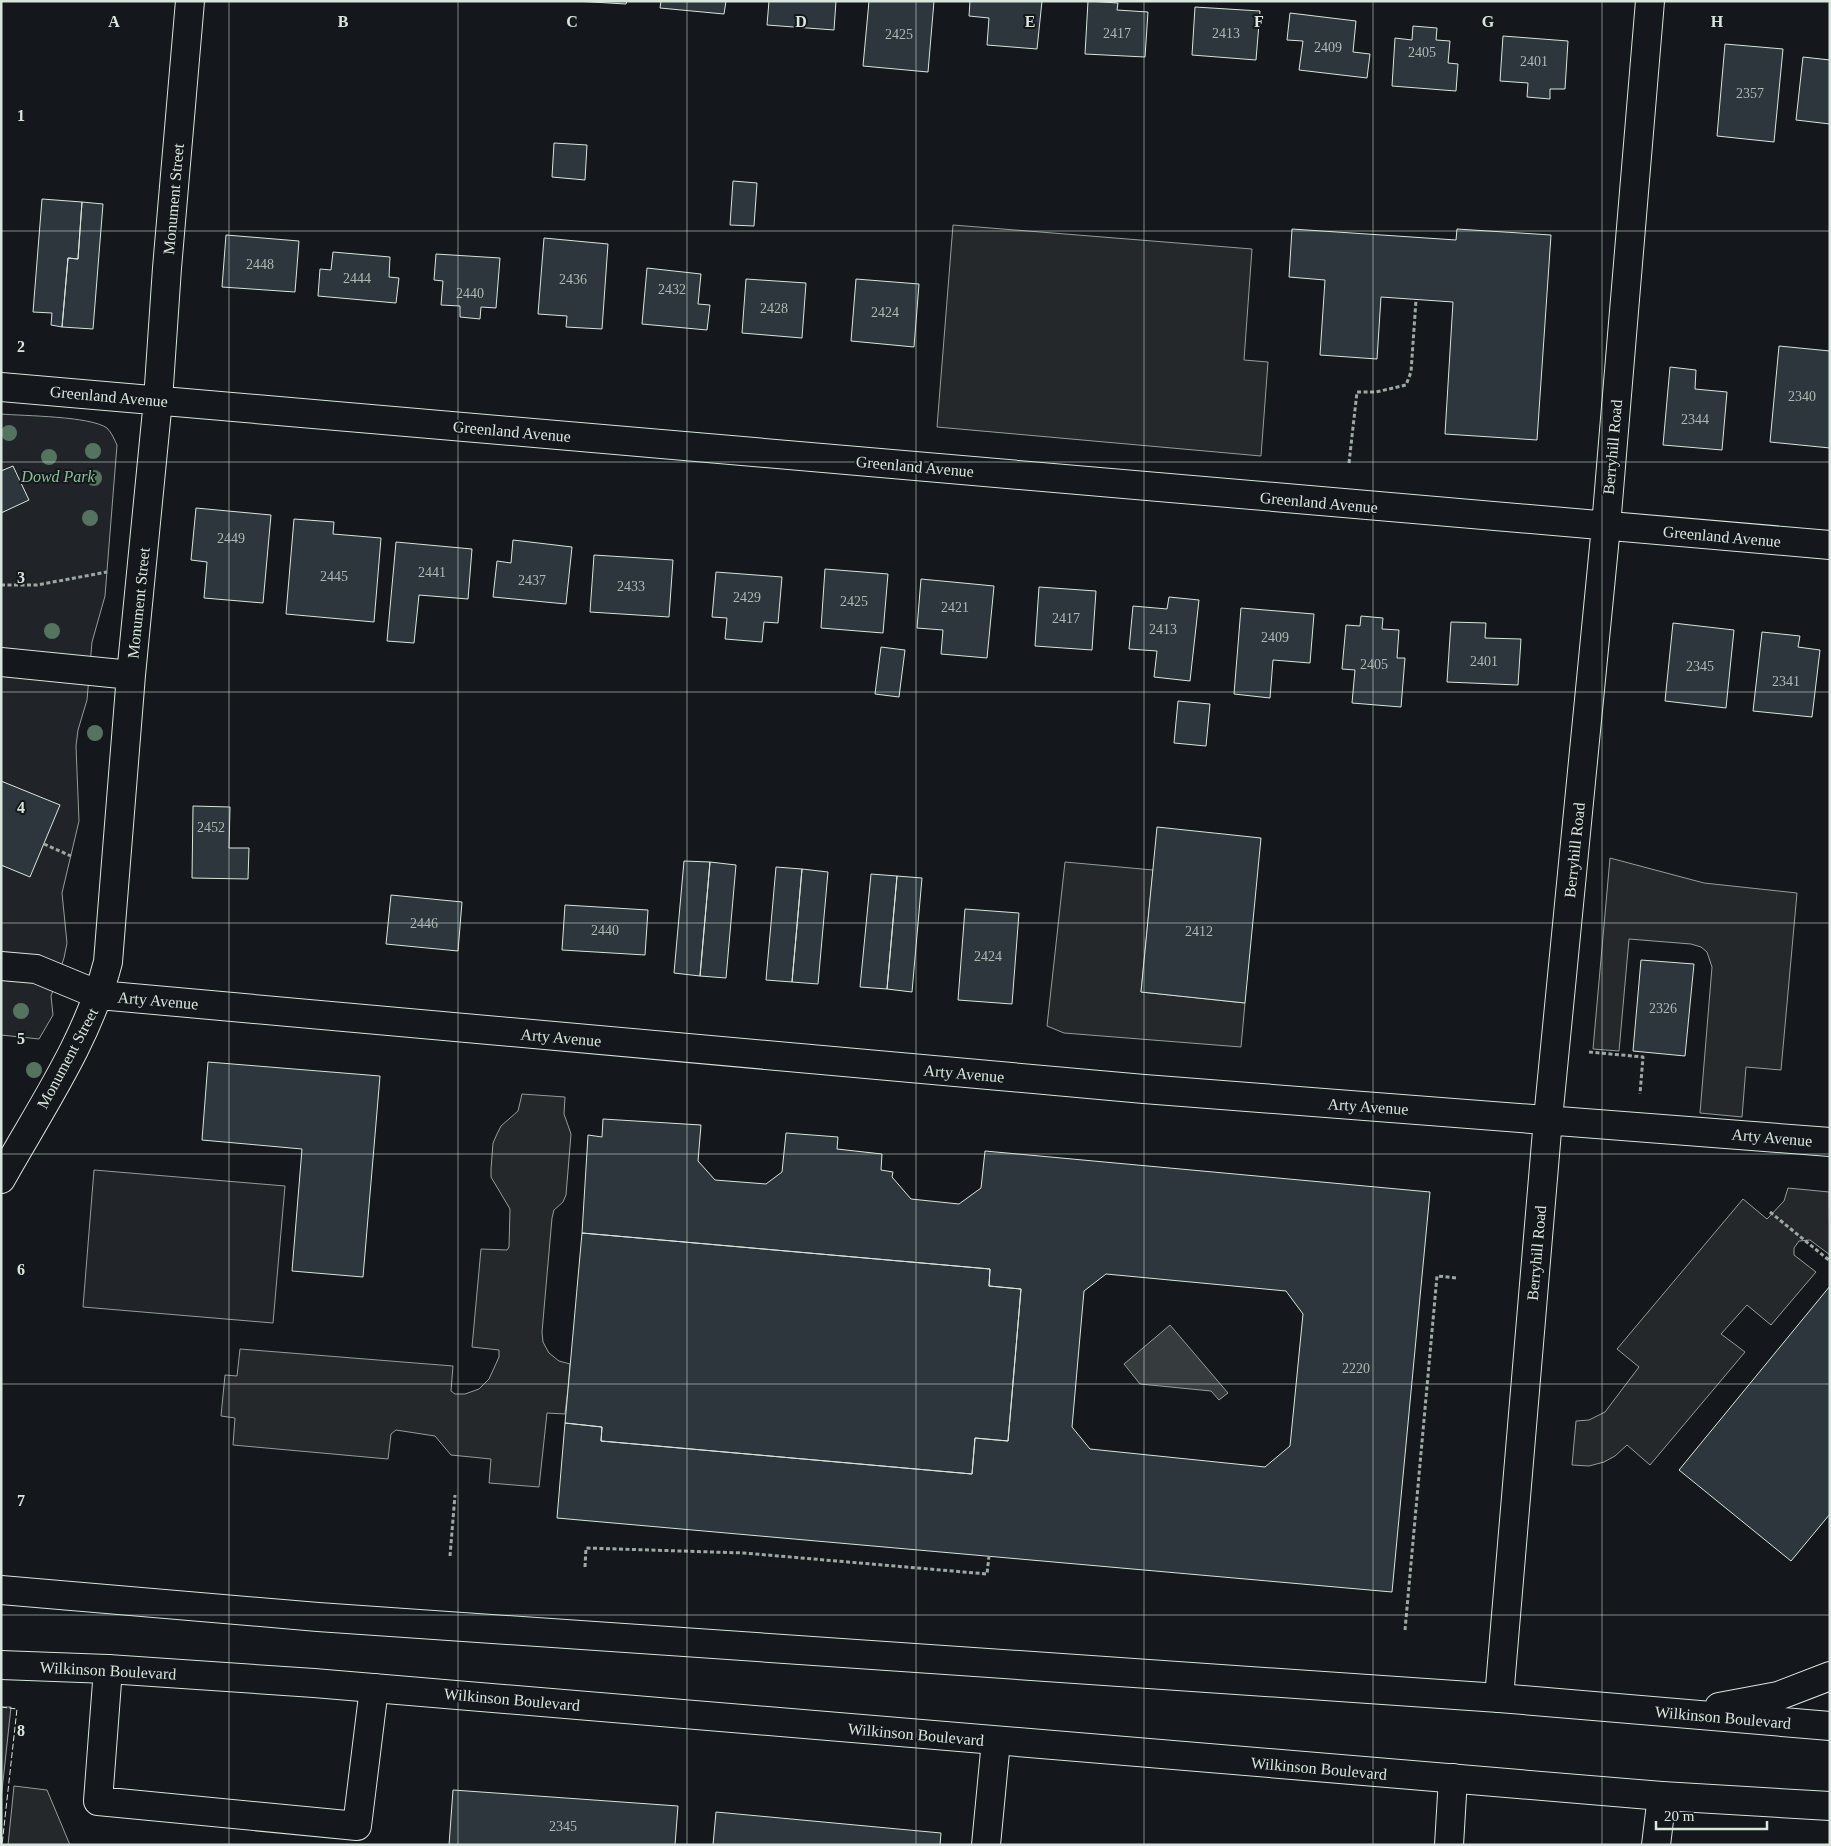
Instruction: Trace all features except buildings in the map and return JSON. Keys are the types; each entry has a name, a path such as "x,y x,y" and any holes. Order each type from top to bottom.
{"street":[{"name":"Monument Street","path":"1,1179 86,1028 100,995 108,962 131,675 158,400 167,268 190,1"},
{"name":"Berryhill Road","path":"1499,1698 1548,1119 1606,526 1650,1"},
{"name":"Greenland Avenue","path":"1,386 1830,545"},
{"path":"1,662 131,675"},
{"name":"Arty Avenue","path":"1,966 36,969 100,995 1144,1089 1830,1142"},
{"name":"Wilkinson Boulevard","path":"1,1590 328,1617 1499,1698 1830,1726"},
{"name":"Wilkinson Boulevard","path":"1,1665 108,1669 374,1688 1662,1796 1830,1806"},
{"path":"108,1669 98,1801 357,1826 374,1688"},
{"path":"1653,1711 1748,1703 1778,1696 1830,1676"},
{"path":"986,1845 996,1741"},
{"path":"1449,1845 1454,1778"},
{"path":"1656,1845 1662,1796"}],"path":[{"path":"1349,463 1357,392 1376,392 1406,385 1411,372 1416,300"},
{"path":"1,585 38,585 106,572"},
{"path":"44,844 71,856"},
{"path":"1589,1052 1643,1057 1640,1101"},
{"path":"1770,1212 1830,1261"},
{"path":"1405,1630 1437,1276 1457,1278"},
{"path":"450,1556 456,1496"},
{"path":"585,1567 586,1548 744,1553 987,1574 988,1556"}],"green space":[{"name":"Dowd Park","path":"1,414 72,419 99,424 109,430 117,445 105,596 92,642 87,700 78,730 76,746 79,821 62,893 67,943 51,996 53,1015 39,1039 1,1035"},
{"path":"94,1170 285,1186 273,1323 83,1307"}],"shaded area":[{"path":"953,225 1252,249 1244,360 1268,362 1261,456 937,427"},
{"path":"1610,858 1704,883 1797,893 1781,1070 1746,1067 1742,1117 1700,1113 1712,967 1707,952 1701,947 1691,944 1629,939 1619,1051 1593,1049"},
{"path":"1065,862 1153,870 1141,992 1245,1003 1241,1047 1064,1033 1047,1026"},
{"path":"522,1094 565,1097 564,1114 571,1134 566,1195 563,1202 554,1210 552,1218 542,1332 543,1342 549,1353 559,1361 570,1364 568,1389 565,1414 547,1413 539,1487 489,1483 491,1459 451,1455 435,1436 396,1430 391,1434 388,1459 233,1445 235,1418 221,1416 225,1375 237,1376 240,1349 453,1366 451,1391 455,1394 465,1394 479,1389 489,1379 499,1357 499,1350 472,1347 481,1249 507,1250 509,1247 510,1209 491,1177 493,1143 501,1126 518,1111"},
{"path":"1788,1188 1829,1192 1830,1255 1810,1240 1799,1241 1794,1248 1794,1255 1816,1272 1771,1325 1747,1305 1721,1334 1745,1352 1650,1465 1627,1445 1615,1456 1604,1462 1589,1466 1572,1465 1576,1421 1589,1420 1605,1412 1639,1367 1617,1349 1743,1199 1767,1219 1784,1201"},
{"path":"1170,1325 1228,1393 1219,1400 1211,1391 1140,1384 1124,1364"},
{"path":"1,1707 11,1707 1,1800"},
{"path":"14,1786 47,1790 70,1845 8,1845"}],"fence":[{"path":"1,1707 17,1709 2,1845"}]}
